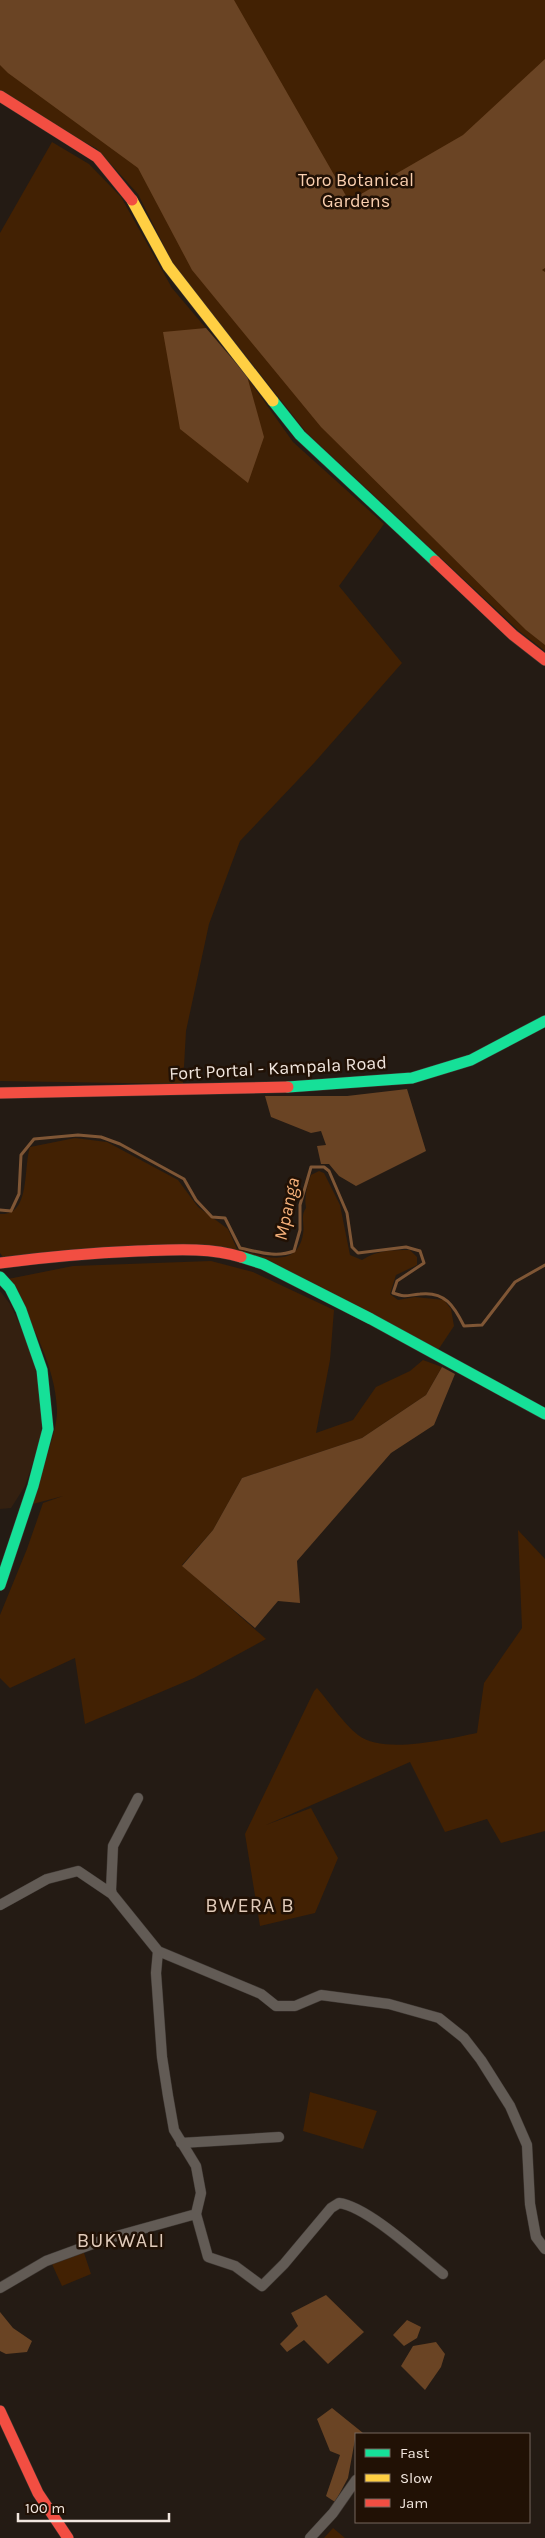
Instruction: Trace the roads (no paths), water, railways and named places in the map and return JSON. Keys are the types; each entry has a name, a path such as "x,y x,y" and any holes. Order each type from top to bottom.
{"main road":[{"path":"0,96 97,157 131,198 168,266 178,280 300,435 513,635 545,660"},
{"name":"Fort Portal - Kampala Road","path":"0,1093 216,1090 352,1084 412,1078 472,1060 545,1021"},
{"path":"0,1263 66,1254 141,1251 207,1251 234,1255 263,1264 370,1319 545,1414"},
{"path":"0,1277 10,1288 21,1310 42,1370 48,1429 33,1486 0,1585"},
{"path":"0,2410 28,2477 52,2518 68,2538"}],"street":[{"path":"112,1894 114,1846 138,1798"},
{"path":"0,1905 47,1878 78,1871 112,1894 158,1951 261,1994 276,2006 295,2006 321,1995 389,2004 439,2018 464,2038 481,2060 510,2106 527,2145 530,2204 536,2237 545,2249"},
{"path":"158,1951 156,1973 162,2057 174,2130 196,2166 200,2193 196,2214 208,2257 235,2266 262,2286 284,2264 331,2208 339,2203 349,2204 365,2214 442,2274"},
{"path":"181,2143 279,2137"},
{"path":"0,2288 46,2261 106,2238 196,2214"},
{"path":"310,2538 333,2513 355,2481"}],"waterway":[{"name":"Mpanga","path":"0,1210 11,1211 19,1194 21,1155 34,1139 78,1135 101,1137 120,1144 184,1179 196,1200 212,1217 225,1218 240,1248 267,1254 281,1254 294,1251 300,1230 300,1205 311,1167 324,1167 329,1171 347,1213 352,1247 358,1253 406,1247 420,1251 424,1263 397,1281 393,1293 404,1296 436,1295 448,1301 464,1326 482,1325 515,1282 545,1265"}],"district":[{"name":"BWERA B","path":"250,1905"},
{"name":"BUKWALI","path":"121,2240"}],"park label":[{"name":"Toro Botanical Gardens","path":"356,190"}]}
